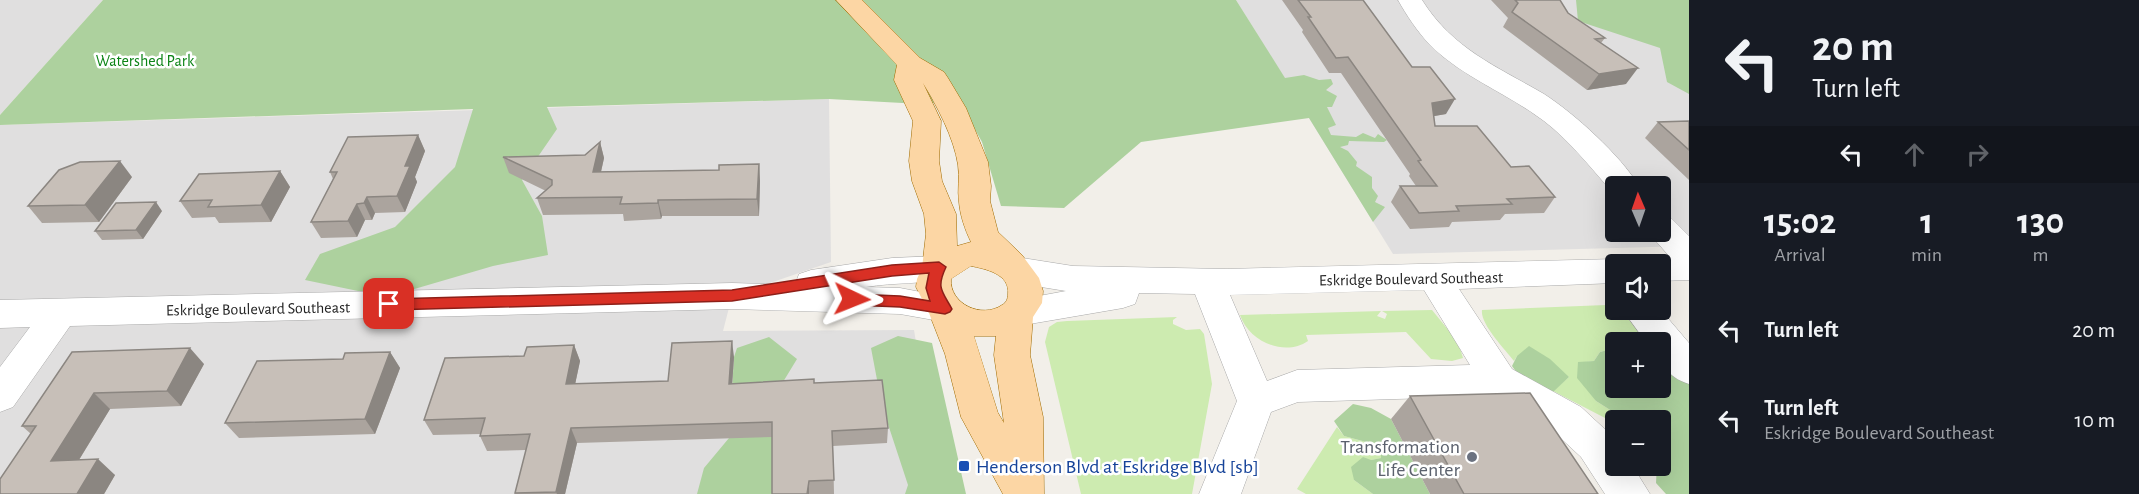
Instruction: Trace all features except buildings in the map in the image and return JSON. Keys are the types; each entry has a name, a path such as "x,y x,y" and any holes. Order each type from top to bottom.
{"main road":[{"path":"848,0 910,64 934,78 952,108 973,162 976,186 974,201 982,232 990,246 1013,266 1026,283 1027,295 1023,306 1002,321 971,322 945,309"},
{"path":"910,64 908,80 927,121 924,161 927,181 940,214 942,234 939,267 933,288 937,299 945,309 963,354 980,417 1024,493"},
{"path":"939,267 958,256 971,254 998,258 1013,266"},
{"path":"1017,312 1012,356 1024,417 1024,493"}],"street":[{"path":"1410,0 1427,28 1445,46 1475,68 1556,116 1615,176"},
{"path":"1671,238 1689,257"},
{"name":"Eskridge Boulevard Southeast","path":"1013,266 1036,275 1063,278 1207,282 1605,274"},
{"name":"Eskridge Boulevard Southeast","path":"732,296 892,270 939,267"},
{"path":"1671,269 1689,268"},
{"path":"1434,278 1499,380 1567,419 1595,445 1629,494"},
{"path":"1207,282 1256,401 1220,494"},
{"name":"Eskridge Boulevard Southeast","path":"1017,312 1207,282"},
{"name":"Eskridge Boulevard Southeast","path":"0,314 732,296 900,301 945,309"},
{"path":"0,396 61,312"},
{"path":"1649,320 1689,369"},
{"path":"1256,401 1297,386 1499,380"}],"shaded area":[{"path":"0,0 103,0 0,115"},
{"path":"1236,0 1646,0 1689,34 1689,246 1393,254"},
{"path":"829,99 831,262 732,296 723,331 914,330 941,494 0,494 0,125"}],"green space":[{"name":"Watershed Park","path":"103,0 1236,0 1285,78 1304,75 1319,80 1331,79 1333,84 1326,90 1337,96 1332,107 1327,107 1336,125 1328,128 1331,135 1356,137 1363,133 1375,138 1378,134 1387,140 1384,142 1349,141 1348,145 1340,147 1348,151 1357,162 1356,166 1372,177 1372,188 1378,196 1375,202 1385,207 1373,222 1309,118 1141,142 1064,208 1001,206 982,142 959,101 921,104 829,99 547,107 557,129 522,180 542,216 548,255 493,266 387,297 305,280 320,254 395,227 455,167 473,109 0,125 0,115"},
{"path":"1576,0 1689,0 1689,94 1667,82 1660,48 1578,21"},
{"path":"1605,305 1605,320 1629,320 1639,332 1605,332 1605,351 1600,352 1594,361 1578,363 1596,401 1610,410 1605,410 1605,418 1553,391 1569,377 1517,356 1514,361 1489,329 1482,316 1482,310"},
{"path":"1432,310 1458,342 1463,358 1452,361 1431,359 1406,332 1306,335 1308,341 1299,346 1279,347 1251,333 1240,315 1381,311 1377,316 1385,319 1387,314 1382,311"},
{"path":"1177,317 1173,320 1173,324 1186,330 1200,329 1204,334 1212,384 1192,494 1081,494 1045,342 1049,327 1057,322 1067,321"},
{"path":"898,336 932,343 966,494 905,494 908,485 882,406 871,348"},
{"path":"769,337 797,359 783,382 774,494 697,494 704,468 729,438 734,357 737,348"},
{"path":"1529,346 1550,359 1569,377 1552,393 1517,373 1512,366 1517,356"},
{"path":"1605,351 1605,398 1671,398 1671,353 1689,372 1689,494 1666,494 1656,483 1656,476 1671,476 1671,410 1610,410 1596,401 1577,378 1578,362 1594,361 1600,352"},
{"path":"1353,404 1371,408 1391,419 1430,494 1373,494 1354,480 1351,467 1363,457 1371,460 1381,458 1381,446 1344,436 1334,421"},
{"path":"1337,427 1344,436 1381,446 1381,458 1371,460 1354,480 1373,494 1306,494 1297,489"}],"place":[{"name":"Transformation Life Center","path":"1472,457"},
{"name":"Henderson Blvd at Eskridge Blvd [sb]","path":"964,466"}],"route":[{"path":"389,304 732,296 892,270 939,267 933,288 937,299 945,309 900,301 852,299"}]}
